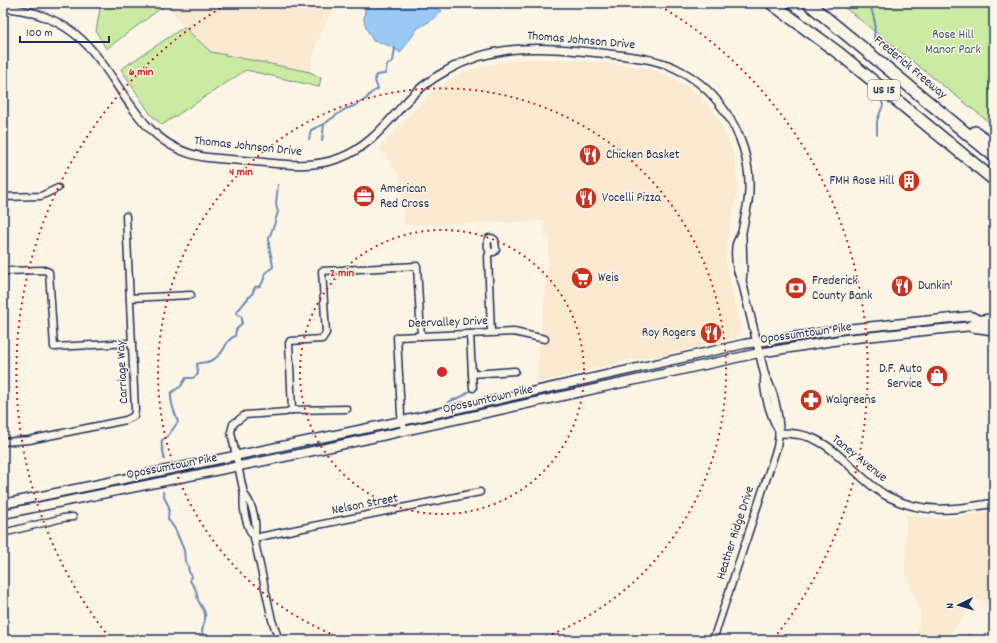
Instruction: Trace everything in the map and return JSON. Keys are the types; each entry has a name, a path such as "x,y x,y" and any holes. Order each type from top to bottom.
{"highway":[{"name":"US 15","path":"771,3 840,54 994,180"},
{"name":"Frederick Freeway","path":"808,3 994,156"},
{"path":"952,122 971,129 994,145"},
{"path":"976,323 994,329"}],"main road":[{"name":"Opossumtown Pike","path":"3,504 235,457 402,421 744,344 846,329 971,316 976,323"},
{"name":"Opossumtown Pike","path":"3,514 237,467 759,352 846,339 976,323 994,318"}],"street":[{"name":"Thomas Johnson Drive","path":"3,8 15,8 36,13 57,23 78,36 99,60 144,124 172,145 204,157 288,165 303,166 319,164 338,159 352,153 374,137 405,103 427,83 447,70 479,56 512,49 542,48 631,56 656,61 683,72 699,82 720,104 735,127 744,149 749,176 748,201 741,234 742,281 765,376 764,383 774,421 779,433"},
{"path":"3,197 41,196 58,188"},
{"name":"Carriage Way","path":"3,442 29,440 126,420 132,418 135,413 126,216"},
{"path":"490,252 488,256 491,332"},
{"path":"292,410 288,343 290,340 322,339 326,333 322,271 417,266 421,336"},
{"path":"3,271 44,270 50,272 54,347 132,343"},
{"path":"130,298 191,295"},
{"name":"Deervalley Drive","path":"404,430 402,421 397,336 514,332 545,339"},
{"path":"470,334 473,388"},
{"path":"472,374 515,371"},
{"path":"279,640 272,620 254,538 256,532 254,516 250,500 244,494 237,467 231,432 233,424 245,415 252,414 286,412 292,410 347,409"},
{"name":"Taney Avenue","path":"779,433 809,437 825,445 873,486 886,496 899,502 922,508 944,510 994,503"},
{"name":"Heather Ridge Drive","path":"713,640 777,447 779,433"},
{"name":"Nelson Street","path":"254,538 480,492"},
{"path":"3,533 63,518 73,517"}],"shaded area":[{"path":"167,3 335,3 317,40 310,72 211,52 184,27"},
{"path":"523,59 561,59 643,67 663,73 682,83 710,106 719,120 731,147 736,165 738,188 727,240 726,264 741,331 735,338 663,355 637,358 536,383 550,238 544,235 545,221 404,225 399,174 379,148 433,91 462,73 491,64"},
{"path":"994,511 994,610 976,598 947,640 911,640 916,637 921,614 905,572 906,514 939,519"}],"green space":[{"path":"101,3 168,3 106,49 96,31"},
{"name":"Rose Hill Manor Park","path":"839,3 994,3 994,126"},
{"path":"184,27 211,52 310,72 321,78 319,87 246,70 162,125 151,115 121,69"}],"water":[{"path":"368,3 421,3 442,11 432,20 418,28 400,53 390,46 373,41 364,22 364,14"}],"waterway":[{"path":"870,3 875,23 874,41"},
{"path":"309,139 311,130 324,124 345,109 366,99 371,93 378,89 375,77 376,75 385,74 387,65 393,61 395,48"},
{"path":"877,134 877,121 883,105 881,99"},
{"path":"322,141 324,124"},
{"path":"164,459 162,440 167,437 178,422 172,404 171,393 181,386 186,378 193,378 197,376 197,364 208,362 223,351 229,340 235,336 236,330 242,323 242,317 236,313 251,296 255,287 261,285 264,280 265,273 273,267 269,238 278,212 276,204 278,185"},
{"path":"448,402 463,396 471,390"},
{"path":"163,492 169,507 168,519 175,529 184,550 185,561 192,576 190,581 197,592 198,600 203,608 205,618 202,633 206,640"}],"place":[{"name":"Chicken Basket","path":"590,155"},
{"name":"FMH Rose Hill","path":"909,181"},
{"name":"American Red Cross","path":"364,196"},
{"name":"Vocelli Pizza","path":"586,198"},
{"name":"Weis","path":"582,278"},
{"name":"Dunkin'","path":"902,286"},
{"name":"Frederick County Bank","path":"796,288"},
{"name":"Roy Rogers","path":"711,333"},
{"name":"D.F. Auto Service","path":"937,376"},
{"name":"Walgreens","path":"811,400"}]}
